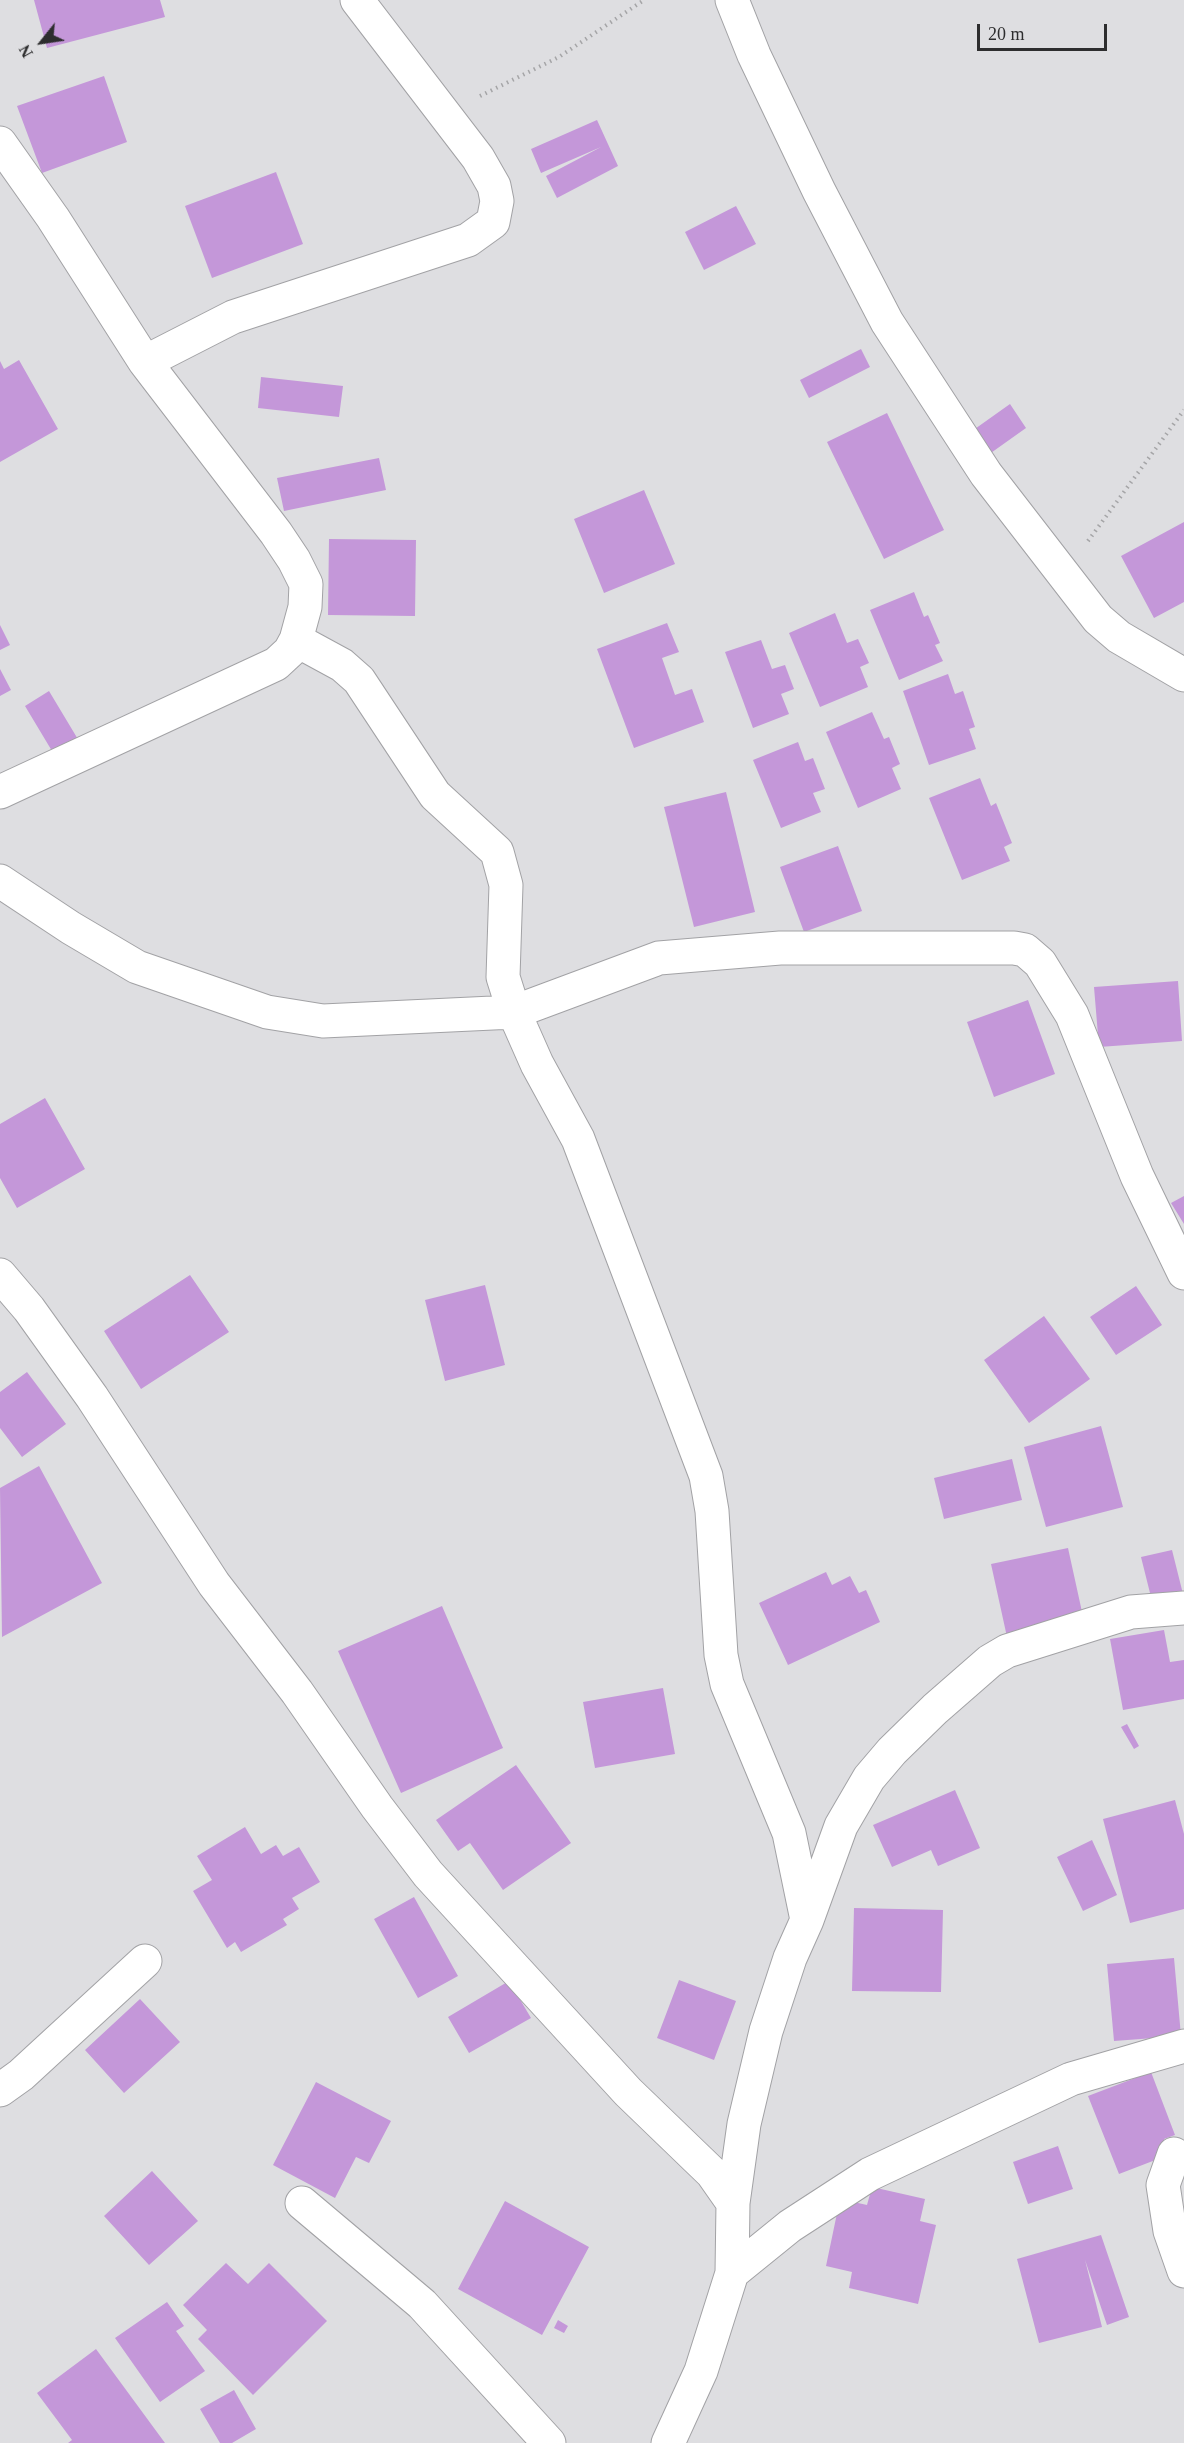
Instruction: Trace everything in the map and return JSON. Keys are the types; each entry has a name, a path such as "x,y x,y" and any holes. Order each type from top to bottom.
{"street":[{"path":"145,362 233,316 468,240 485,230 493,222 497,201 494,186 478,158 357,0"},
{"path":"732,0 754,56 886,322 986,474 1065,573 1098,619 1119,637 1184,675"},
{"path":"0,143 53,219 145,362 294,560 306,584 305,606 297,640 290,651 276,664 0,792"},
{"path":"297,640 342,665 359,680 435,795 497,852 506,885 502,977 514,1012 537,1064 578,1140 706,1476 712,1512 721,1654 728,1684 789,1833 807,1920"},
{"path":"0,881 71,928 137,967 267,1012 323,1021 514,1012 659,958 780,948 1014,948 1024,950 1040,963 1072,1015 1137,1176 1184,1273"},
{"path":"0,1275 29,1310 92,1397 214,1584 297,1692 376,1807 428,1874 628,2092 712,2173 733,2203"},
{"path":"668,2443 700,2371 732,2273 733,2203 744,2124 755,2068 790,1958 807,1920 841,1826 869,1778 892,1751 990,1661 1024,1645 1131,1612 1184,1608"},
{"path":"0,2090 21,2075 145,1961"},
{"path":"732,2273 790,2226 870,2174 1071,2079 1184,2046"},
{"path":"1174,2154 1163,2185 1170,2231 1184,2271"},
{"path":"302,2203 422,2304 549,2443"}],"path":[{"path":"445,114 559,57 644,0"},
{"path":"1065,573 1184,410"}],"building":[{"path":"34,0 160,0 165,17 47,48"},
{"path":"104,76 127,142 42,173 17,106"},
{"path":"597,120 618,166 557,198 546,176 601,147 541,173 531,149"},
{"path":"276,172 303,244 212,278 185,206"},
{"path":"736,206 756,244 704,270 685,232"},
{"path":"861,349 870,367 809,398 800,380"},
{"path":"19,360 58,429 0,462 0,361 4,369"},
{"path":"261,377 343,386 339,417 258,408"},
{"path":"1010,404 1026,428 988,455 972,431"},
{"path":"887,413 944,530 884,559 827,442"},
{"path":"379,458 386,490 284,511 277,478"},
{"path":"644,490 675,564 604,593 574,519"},
{"path":"1184,522 1184,602 1154,618 1121,556"},
{"path":"329,539 416,540 415,616 328,615"},
{"path":"914,592 924,617 928,615 940,643 935,645 943,661 899,680 870,610"},
{"path":"835,613 847,643 858,639 869,663 860,667 868,687 820,707 789,633"},
{"path":"667,623 679,652 662,658 675,695 692,689 704,722 634,748 597,649"},
{"path":"0,625 10,645 0,650"},
{"path":"761,640 772,669 785,665 794,689 781,694 789,714 753,728 725,652"},
{"path":"0,669 11,690 0,696"},
{"path":"948,674 955,694 963,691 975,727 969,729 976,749 929,765 903,691"},
{"path":"49,691 79,741 55,756 25,706"},
{"path":"872,712 884,739 889,737 900,764 892,768 901,789 858,808 826,732"},
{"path":"798,742 805,761 813,758 825,789 813,793 821,812 781,828 753,760"},
{"path":"980,778 991,806 996,803 1012,843 1004,847 1010,861 962,880 929,798"},
{"path":"726,792 755,912 694,927 664,807"},
{"path":"838,846 862,911 804,932 780,867"},
{"path":"1178,981 1182,1041 1099,1047 1094,987"},
{"path":"1028,1000 1055,1074 994,1097 967,1022"},
{"path":"45,1098 85,1169 17,1208 0,1178 0,1124"},
{"path":"1184,1196 1184,1224 1171,1203"},
{"path":"190,1275 229,1332 141,1389 104,1331"},
{"path":"485,1285 505,1365 445,1381 425,1300"},
{"path":"1136,1286 1162,1325 1116,1355 1090,1317"},
{"path":"1044,1316 1090,1379 1029,1423 984,1360"},
{"path":"27,1372 66,1424 22,1457 0,1428 0,1392"},
{"path":"1101,1426 1123,1507 1046,1527 1024,1447"},
{"path":"1012,1459 1022,1500 944,1519 934,1478"},
{"path":"39,1466 102,1583 2,1637 0,1488"},
{"path":"1068,1548 1084,1621 1007,1637 991,1564"},
{"path":"1172,1550 1183,1594 1152,1601 1141,1557"},
{"path":"826,1572 832,1585 850,1576 859,1593 866,1590 880,1622 788,1665 759,1603"},
{"path":"442,1606 503,1748 401,1793 338,1651"},
{"path":"1164,1630 1170,1662 1184,1660 1184,1699 1123,1710 1110,1639"},
{"path":"663,1688 675,1754 595,1768 583,1702"},
{"path":"1127,1724 1139,1746 1134,1749 1121,1727"},
{"path":"516,1765 571,1843 503,1890 470,1843 458,1851 436,1820"},
{"path":"955,1790 980,1848 938,1866 931,1850 892,1867 873,1825"},
{"path":"1175,1800 1184,1834 1184,1909 1130,1923 1103,1819"},
{"path":"245,1827 261,1854 276,1845 283,1856 299,1847 320,1882 292,1898 299,1909 283,1919 287,1925 241,1952 235,1942 227,1948 193,1891 212,1880 197,1856"},
{"path":"1092,1840 1117,1895 1083,1911 1057,1857"},
{"path":"414,1897 458,1976 418,1998 374,1919"},
{"path":"854,1908 943,1910 941,1992 852,1991"},
{"path":"1174,1958 1181,2036 1114,2041 1107,1964"},
{"path":"679,1980 736,2001 714,2060 657,2038"},
{"path":"509,1981 531,2018 469,2053 448,2017"},
{"path":"140,1999 180,2042 124,2093 85,2050"},
{"path":"1151,2072 1175,2135 1164,2139 1171,2154 1119,2174 1088,2096"},
{"path":"316,2082 391,2121 369,2163 356,2157 335,2198 273,2165"},
{"path":"1058,2146 1073,2189 1028,2204 1013,2162"},
{"path":"152,2171 198,2221 149,2265 104,2216"},
{"path":"872,2187 925,2199 920,2221 936,2225 918,2304 849,2288 852,2272 826,2266 840,2199 867,2205"},
{"path":"505,2201 589,2247 542,2335 458,2289"},
{"path":"1101,2235 1129,2317 1107,2325 1085,2260 1102,2327 1039,2343 1017,2259"},
{"path":"226,2263 248,2284 269,2263 327,2321 253,2395 198,2339 207,2330 183,2305"},
{"path":"167,2302 184,2326 176,2331 205,2371 160,2402 115,2338"},
{"path":"558,2320 568,2326 564,2333 554,2328"},
{"path":"96,2349 165,2443 68,2443 72,2440 37,2393"},
{"path":"234,2390 256,2429 232,2443 220,2443 200,2409"}]}
